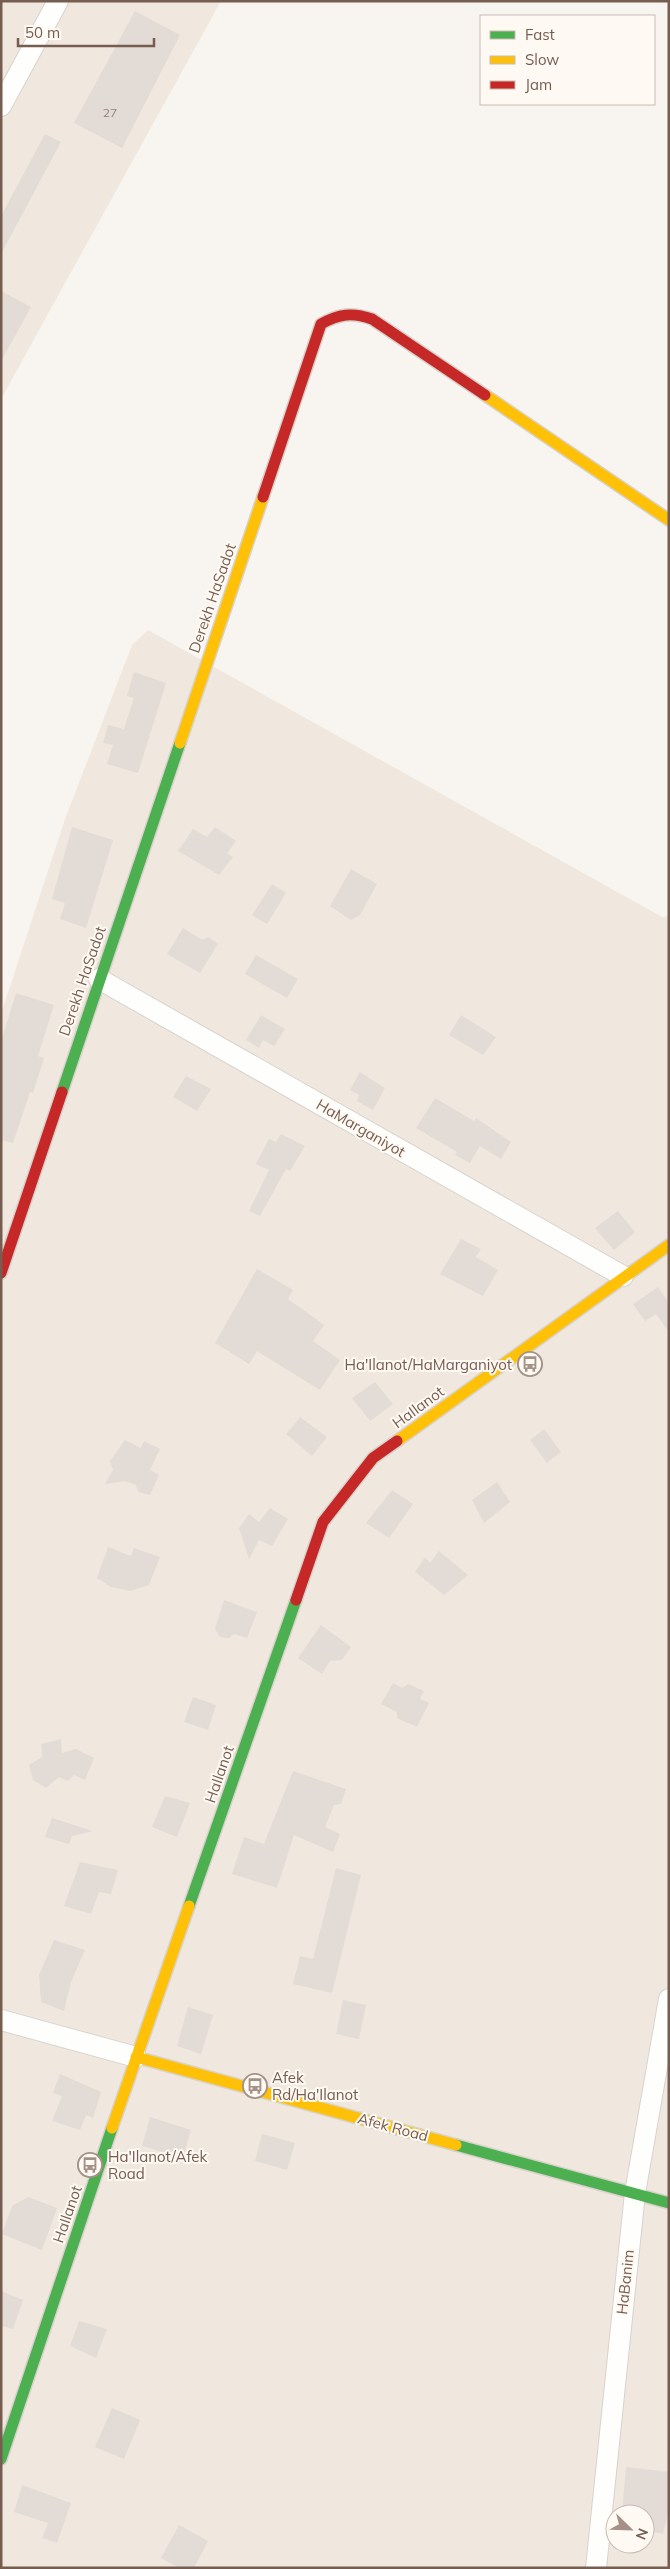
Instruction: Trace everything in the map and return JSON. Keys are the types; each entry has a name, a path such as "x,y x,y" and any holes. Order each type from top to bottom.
{"street":[{"path":"1,106 58,1"},
{"name":"Derekh HaSadot","path":"1,1273 321,324 338,314 352,312 372,319 669,520"},
{"name":"HaMarganiyot","path":"99,979 623,1276"},
{"name":"HaIlanot","path":"1,2459 136,2057 323,1522 373,1458 623,1276 669,1245"},
{"name":"HaBanim","path":"596,2568 635,2193 669,1999"},
{"name":"Afek Road","path":"1,2020 669,2203"}],"shaded area":[{"path":"1,1 221,1 1,399"},
{"path":"148,630 664,918 669,913 669,2568 1,2568 1,1014 65,819 132,645"}],"building":[{"path":"135,11 180,35 122,148 74,123"},
{"path":"45,134 61,142 1,254 1,216"},
{"path":"1,291 31,307 1,361"},
{"path":"134,672 166,683 138,773 107,764 113,745 103,743 108,725 124,729 134,698 127,696"},
{"path":"72,827 113,840 86,928 60,919 65,903 52,899"},
{"path":"215,827 236,841 227,853 233,857 219,875 178,851 193,829 207,837"},
{"path":"351,869 377,884 360,915 351,920 330,906"},
{"path":"272,884 286,893 267,924 252,915"},
{"path":"183,928 202,940 208,937 218,944 200,973 167,954"},
{"path":"256,955 298,979 287,998 245,974"},
{"path":"16,993 54,1005 38,1056 44,1058 33,1093 30,1092 13,1143 1,1140 1,1042"},
{"path":"261,1015 285,1029 274,1046 263,1040 259,1048 246,1040"},
{"path":"461,1015 496,1037 483,1055 449,1035"},
{"path":"360,1072 385,1088 373,1110 357,1101 359,1095 350,1090"},
{"path":"186,1076 211,1089 197,1111 173,1097"},
{"path":"435,1098 474,1121 476,1118 511,1142 501,1159 480,1146 470,1163 455,1155 457,1152 416,1128"},
{"path":"281,1134 305,1146 290,1171 286,1169 260,1216 249,1211 269,1170 256,1164 269,1139 276,1142"},
{"path":"618,1211 635,1232 614,1250 595,1228"},
{"path":"461,1239 481,1249 476,1257 498,1270 483,1296 440,1274"},
{"path":"257,1269 293,1290 288,1299 324,1325 313,1341 340,1360 320,1390 257,1351 249,1364 215,1343"},
{"path":"658,1287 669,1303 669,1332 656,1314 645,1321 633,1304"},
{"path":"375,1382 393,1404 370,1421 352,1398"},
{"path":"300,1417 327,1437 312,1456 286,1434"},
{"path":"544,1429 561,1452 547,1463 530,1440"},
{"path":"125,1440 141,1448 144,1441 160,1449 150,1470 159,1475 150,1495 138,1492 136,1485 124,1481 105,1484 113,1470 110,1461"},
{"path":"497,1482 510,1502 484,1523 472,1500"},
{"path":"392,1490 413,1504 389,1538 366,1523"},
{"path":"270,1508 288,1519 272,1546 259,1540 249,1559 239,1528 249,1514 259,1522"},
{"path":"108,1547 131,1556 134,1548 160,1557 149,1585 130,1591 111,1587 97,1578"},
{"path":"439,1551 468,1575 444,1595 415,1572 425,1557 430,1563"},
{"path":"224,1600 257,1612 247,1638 234,1634 229,1638 220,1637 215,1629"},
{"path":"321,1625 351,1647 342,1660 330,1661 322,1674 298,1658"},
{"path":"393,1683 402,1688 408,1684 424,1691 420,1699 429,1703 417,1727 397,1718 397,1712 381,1704"},
{"path":"193,1697 216,1705 208,1730 184,1722"},
{"path":"61,1739 62,1753 76,1749 94,1758 85,1780 74,1775 68,1781 59,1777 46,1788 33,1780 29,1765 42,1757 41,1744"},
{"path":"293,1771 346,1789 341,1804 334,1805 325,1827 340,1834 333,1852 294,1835 277,1888 232,1874 244,1837 264,1844"},
{"path":"165,1796 190,1803 177,1837 152,1827"},
{"path":"52,1818 93,1831 72,1836 69,1844 45,1837"},
{"path":"80,1862 118,1870 111,1894 99,1892 91,1914 64,1906"},
{"path":"336,1868 361,1875 332,1993 293,1984 300,1956 313,1959"},
{"path":"54,1940 85,1950 71,1982 64,2011 41,2002 39,1975"},
{"path":"343,2000 366,2005 359,2039 336,2034"},
{"path":"188,2007 213,2015 201,2054 177,2046"},
{"path":"60,2074 101,2092 93,2118 86,2115 80,2130 52,2121 62,2096 53,2093"},
{"path":"150,2117 191,2130 183,2158 142,2146"},
{"path":"262,2134 295,2143 287,2170 255,2161"},
{"path":"28,2197 57,2208 42,2250 2,2234 12,2206"},
{"path":"1,2291 23,2300 13,2329 1,2326"},
{"path":"79,2321 107,2329 96,2358 70,2346"},
{"path":"112,2408 140,2420 124,2459 95,2447"},
{"path":"626,2467 669,2472 669,2510 663,2534 655,2532 655,2504 623,2504"},
{"path":"22,2485 71,2503 57,2543 42,2538 48,2523 14,2512"},
{"path":"179,2525 208,2541 194,2568 179,2568 161,2558"}],"traffic: fast":[{"path":"62,1092 180,743"},
{"path":"189,1906 296,1600"},
{"path":"1,2459 112,2128"},
{"path":"456,2145 669,2203"}],"traffic: slow":[{"path":"485,395 669,520"},
{"path":"180,743 263,497"},
{"path":"397,1441 669,1245"},
{"path":"112,2128 189,1906"},
{"path":"136,2057 456,2145"}],"traffic: jam":[{"path":"263,497 321,324 346,315 358,315 372,319 485,395"},
{"path":"1,1273 62,1092"},
{"path":"296,1600 323,1522 373,1458 397,1441"}],"place":[{"name":"Ha'Ilanot/HaMarganiyot","path":"530,1364"},
{"name":"Afek Rd/Ha'Ilanot","path":"255,2086"},
{"name":"Ha'Ilanot/Afek Road","path":"90,2165"}]}
